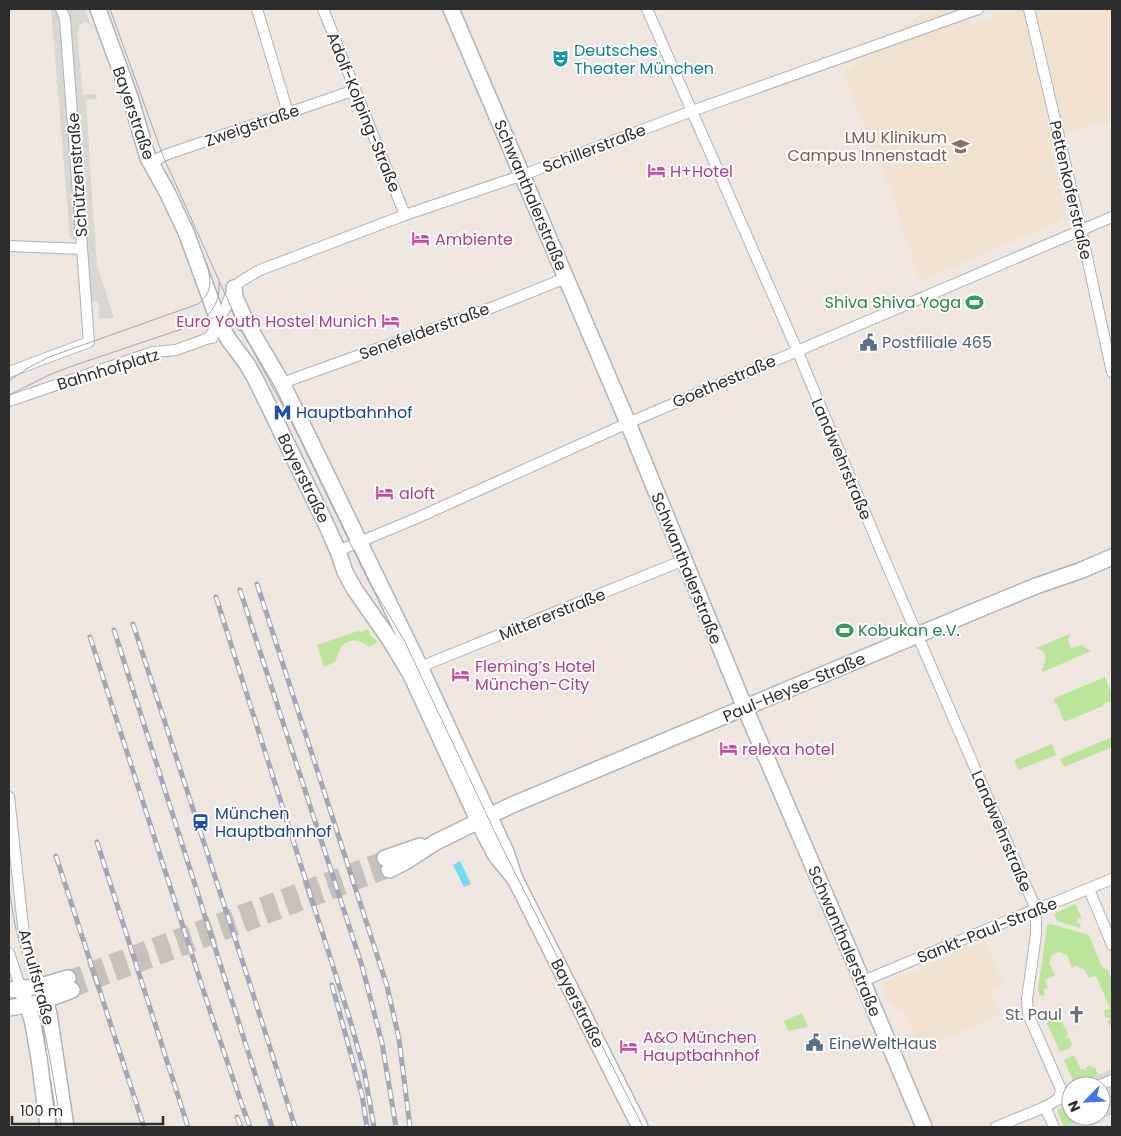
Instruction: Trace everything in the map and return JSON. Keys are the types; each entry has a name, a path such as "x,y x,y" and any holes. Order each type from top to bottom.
{"street":[{"name":"Schützenstraße","path":"61,9 66,19 89,342"},
{"name":"Bayerstraße","path":"98,9 130,97 145,150 186,232 218,320 256,380 315,499 338,551 343,568 410,673 484,818"},
{"path":"257,9 288,113"},
{"name":"Adolf-Kolping-Straße","path":"323,9 405,215"},
{"name":"Schwanthalerstraße","path":"451,9 628,423 745,708 924,1127"},
{"name":"Landwehrstraße","path":"647,9 797,350 1036,909"},
{"name":"Schillerstraße","path":"234,288 260,270 405,215 523,175 692,111 978,9"},
{"name":"Pettenkoferstraße","path":"1029,9 1112,372"},
{"name":"Zweigstraße","path":"152,166 159,158 168,154 355,90"},
{"name":"Goethestraße","path":"338,551 797,350 1112,217"},
{"path":"9,246 82,249"},
{"name":"Senefelderstraße","path":"282,383 496,306 566,278"},
{"path":"209,338 234,288"},
{"name":"Bayerstraße","path":"234,288 235,297 246,322 282,383 420,667 484,818 496,856 515,879 640,1127"},
{"name":"Bahnhofplatz","path":"9,401 153,352 176,350 209,338 229,340"},
{"name":"Bahnhofplatz","path":"9,372 89,342"},
{"name":"Paul-Heyse-Straße","path":"387,864 405,862 436,842 522,800 1036,586 1112,557"},
{"name":"Mittererstraße","path":"420,667 684,560"},
{"name":"Arnulfstraße","path":"9,797 24,935 27,949 46,1000 66,1127"},
{"name":"Sankt-Paul-Straße","path":"863,982 1112,879"},
{"path":"1089,889 1112,945"},
{"path":"1036,909 1036,934 1027,1006 1030,1022 1060,1087 1057,1100"},
{"name":"Arnulfstraße","path":"9,959 15,989 28,1005 32,1019 48,1127"},
{"path":"9,1008 46,1000 70,984 15,989"},
{"path":"996,1127 1061,1099"},
{"path":"1045,1107 1054,1127"}],"shaded area":[{"path":"51,9 74,9 75,11 84,9 94,30 90,24 84,22 79,26 77,33 83,95 96,94 97,99 86,100 97,265 114,318 99,318 98,301 90,301 87,244 70,238"},
{"name":"LMU Klinikum Campus Innenstadt","path":"919,9 958,9 966,27 990,19 995,9 1112,9 1112,120 1103,124 1070,131 1049,142 1065,212 1060,219 1039,230 921,281 911,259 915,258 902,229 890,187 888,187 882,172 884,170 875,151 873,151 844,73 921,14"},
{"path":"985,941 1004,985 991,991 1001,1015 920,1049 903,1008 896,1011 891,1001 888,1002 884,993 887,991 884,983"},
{"path":"1112,1069 1111,1114 1111,1076 1096,1076"},
{"path":"1066,1126 1084,1126 1082,1127 1064,1127"}],"green space":[{"path":"367,629 370,632 369,634 378,642 369,647 362,642 349,641 339,651 335,662 324,667 317,645"},
{"path":"1070,634 1068,640 1071,648 1081,645 1091,651 1043,672 1046,659 1044,652 1036,648"},
{"path":"1105,677 1112,694 1112,701 1064,722 1057,704 1053,702 1055,698"},
{"path":"1112,737 1112,747 1064,767 1060,759"},
{"path":"1052,744 1056,755 1018,770 1014,760"},
{"path":"1075,904 1082,919 1078,918 1077,923 1081,924 1080,928 1057,921 1054,914"},
{"path":"1050,924 1089,935 1102,967 1108,970 1112,980 1111,1028 1107,1021 1110,1019 1106,1018 1103,1011 1110,1008 1096,976 1089,978 1084,969 1079,968 1078,965 1072,968 1067,955 1059,952 1052,955 1049,963 1055,975 1045,980 1048,988 1043,990 1045,994 1043,996 1040,995 1038,990 1047,926"},
{"path":"802,1013 808,1027 788,1031 784,1021"},
{"path":"1052,1018 1054,1021 1061,1018 1064,1026 1062,1027 1065,1027 1068,1035 1066,1037 1069,1037 1072,1045 1070,1046 1071,1048 1060,1052 1046,1021"},
{"path":"1074,1055 1081,1070 1087,1070 1086,1068 1091,1065 1092,1068 1095,1067 1098,1075 1071,1076 1064,1060"},
{"path":"1061,1108 1061,1120 1057,1110"}],"water":[{"path":"460,861 471,884 464,887 453,865"}],"tunnel":[{"path":"68,978 385,858"},
{"path":"72,990 389,870"}],"tram line":[{"path":"110,9 163,156 239,325 290,419 368,580 404,640 501,845 643,1127"},
{"path":"9,381 49,357 198,304 203,300 210,286 207,264"},
{"path":"9,395 49,375 75,365 200,323 215,305 219,282"},
{"path":"202,319 222,319 240,331"},
{"path":"9,889 17,935 42,1018 61,1127"}],"railway":[{"path":"257,584 387,986 399,1039 410,1127"},
{"path":"240,590 362,966 382,1043 396,1127"},
{"path":"216,597 350,1020 364,1070 374,1127"},
{"path":"133,624 295,1127"},
{"path":"114,630 272,1127"},
{"path":"90,637 211,1014 250,1127"},
{"path":"97,842 188,1127"},
{"path":"56,856 144,1127"},
{"path":"332,985 362,1095 367,1127"},
{"path":"237,1117 241,1127"}],"place":[{"name":"Deutsches Theater München","path":"560,59"},
{"name":"LMU Klinikum Campus Innenstadt","path":"961,146"},
{"name":"H+Hotel","path":"656,171"},
{"name":"Ambiente","path":"421,239"},
{"name":"Shiva Shiva Yoga","path":"975,302"},
{"name":"Euro Youth Hostel Munich","path":"391,321"},
{"name":"Postfiliale 465","path":"868,342"},
{"name":"Hauptbahnhof","path":"282,412"},
{"name":"aloft","path":"385,493"},
{"name":"Kobukan e.V.","path":"844,630"},
{"name":"Fleming’s Hotel München-City","path":"461,675"},
{"name":"relexa hotel","path":"728,749"},
{"name":"München Hauptbahnhof","path":"201,822"},
{"name":"St. Paul","path":"1076,1014"},
{"name":"EineWeltHaus","path":"815,1043"},
{"name":"A&O München Hauptbahnhof","path":"629,1046"}]}
